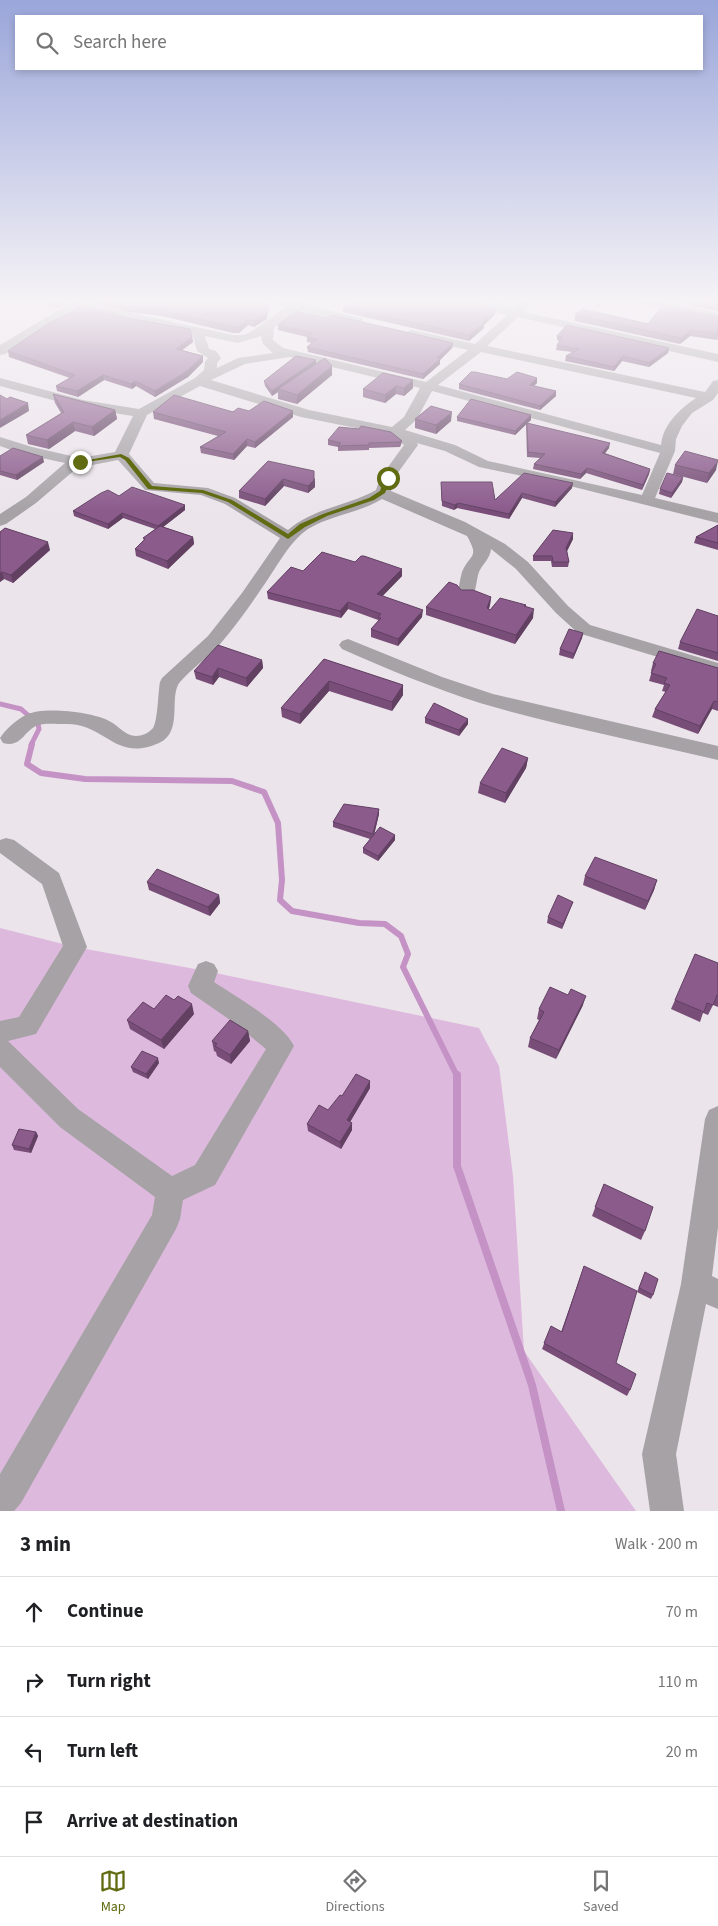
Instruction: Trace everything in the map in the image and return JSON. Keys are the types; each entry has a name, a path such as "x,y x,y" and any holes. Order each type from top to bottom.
{"street":[{"path":"199,381 210,370"},
{"path":"121,455 141,413 224,370"},
{"path":"357,370 428,386 668,451"},
{"path":"395,432 410,419 428,386 449,370"},
{"path":"578,370 708,397"},
{"path":"199,381 306,414 395,432 450,448 484,464 566,481 718,518"},
{"path":"0,382 82,404 141,413"},
{"path":"646,502 668,451 669,439 675,424 688,410 708,397 718,384"},
{"path":"10,738 33,719 73,717 102,725 119,738 136,743 154,738 163,729 170,682 214,640 248,597 288,538 302,526 325,515 371,499 383,492 388,478 411,445 409,440 395,432"},
{"path":"0,442 28,451 80,462"},
{"path":"3,516 72,465 121,455 127,459 150,487 203,491 230,501 288,538"},
{"path":"383,492 388,497 451,523 499,547 531,576 569,618 584,628 718,669"},
{"path":"466,592 471,571 482,556 483,549 475,535"},
{"path":"348,645 411,672 488,698 718,753"},
{"path":"0,1032 27,1026 75,947 50,879 6,846"},
{"path":"170,1191 205,1175 281,1046 242,1014 200,986 206,971"},
{"path":"0,1050 69,1118 170,1191"},
{"path":"667,1511 659,1454 678,1362 707,1289 718,1119"},
{"path":"3,1489 166,1220 170,1191"}],"shaded area":[{"path":"0,928 75,947 206,971 479,1028 499,1066 513,1176 524,1351 636,1511 0,1511"}],"building":[{"path":"60,370 189,370 155,391 135,381 131,384 103,375 77,391 56,386 75,375"},
{"path":"279,370 302,370 272,391 264,381"},
{"path":"308,370 328,370 297,395 278,389"},
{"path":"404,370 428,370 423,374"},
{"path":"471,372 507,379 517,372 537,378 530,385 556,391 540,406 459,384"},
{"path":"383,373 413,380 404,388 396,386 385,395 363,389"},
{"path":"53,394 115,410 92,427 73,422 47,440 26,435 64,412"},
{"path":"0,395 7,399 10,397 28,403 0,420"},
{"path":"174,395 233,412 238,408 249,411 264,401 293,411 255,442 247,439 233,454 200,447 226,432 153,412"},
{"path":"471,399 531,415 515,431 457,417"},
{"path":"431,406 452,412 436,425 415,419"},
{"path":"527,423 610,443 602,453 650,469 643,485 587,468 581,474 534,464 545,454 528,452"},
{"path":"361,426 391,432 402,441 338,446 341,443 328,440 339,427 359,429"},
{"path":"13,448 43,457 16,475 0,471 0,456"},
{"path":"685,451 718,461 709,473 675,465"},
{"path":"268,461 314,471 314,480 308,486 283,479 265,499 239,491"},
{"path":"524,473 573,483 555,502 522,493 509,514 442,501 441,482 492,482 495,500"},
{"path":"667,473 683,477 672,493 660,489"},
{"path":"132,487 185,505 158,526 122,513 108,524 73,511 108,490 119,496"},
{"path":"718,525 718,543 696,537"},
{"path":"160,526 193,537 167,561 135,549 145,539 143,538"},
{"path":"5,528 48,542 11,575 0,573 0,532"},
{"path":"553,530 573,533 566,548 569,562 553,562 552,556 533,556"},
{"path":"322,552 355,562 361,556 364,556 402,569 377,594 423,610 398,639 371,629 381,618 378,617 381,614 348,602 340,611 267,592 291,567 303,571"},
{"path":"449,582 457,585 461,590 473,590 491,597 487,608 490,610 500,598 534,609 516,635 426,607"},
{"path":"697,609 718,616 718,653 680,642"},
{"path":"569,629 583,633 574,654 560,649"},
{"path":"218,645 262,660 246,678 218,668 212,677 194,671"},
{"path":"659,651 718,668 718,702 714,701 700,726 655,709 670,685 664,683 667,678 651,673 656,664 653,663"},
{"path":"324,659 403,685 392,702 329,681 300,714 281,708"},
{"path":"434,703 468,719 459,730 425,718"},
{"path":"502,748 528,758 506,793 480,783"},
{"path":"344,804 379,809 373,834 333,822"},
{"path":"380,827 395,835 378,856 363,848"},
{"path":"595,857 657,880 648,901 585,876"},
{"path":"157,869 219,895 208,907 147,882"},
{"path":"558,895 573,902 563,924 548,917"},
{"path":"695,954 718,963 718,996 713,1005 707,1003 704,1012 675,1000"},
{"path":"550,987 568,995 571,989 586,996 559,1050 530,1038 544,1012 539,1009"},
{"path":"166,995 174,1000 178,996 192,1004 161,1040 127,1020 143,1002 154,1009"},
{"path":"230,1020 248,1031 230,1055 215,1046 217,1044 212,1041"},
{"path":"142,1051 158,1058 146,1074 131,1067"},
{"path":"356,1074 370,1081 347,1120 352,1123 340,1142 307,1124 319,1105 328,1110 340,1095 342,1096"},
{"path":"19,1129 36,1132 29,1149 12,1145"},
{"path":"604,1184 653,1207 645,1231 595,1207"},
{"path":"584,1266 637,1291 616,1363 636,1374 630,1390 544,1343 551,1326 562,1332"},
{"path":"645,1272 658,1279 653,1295 639,1288"}],"waterway":[{"path":"0,704 21,709 38,724 39,729 31,745"},
{"path":"32,744 27,764 41,773 85,779 232,781 264,792 278,823 282,880 280,900 292,911 359,923 385,924 401,936 408,954 403,967 457,1076"},
{"path":"457,1076 457,1166 532,1385 561,1511"}],"route":[{"path":"80,462 121,455 138,471 150,487 203,491 230,501 288,538 302,526 325,515 371,499 383,492 388,478"}]}
